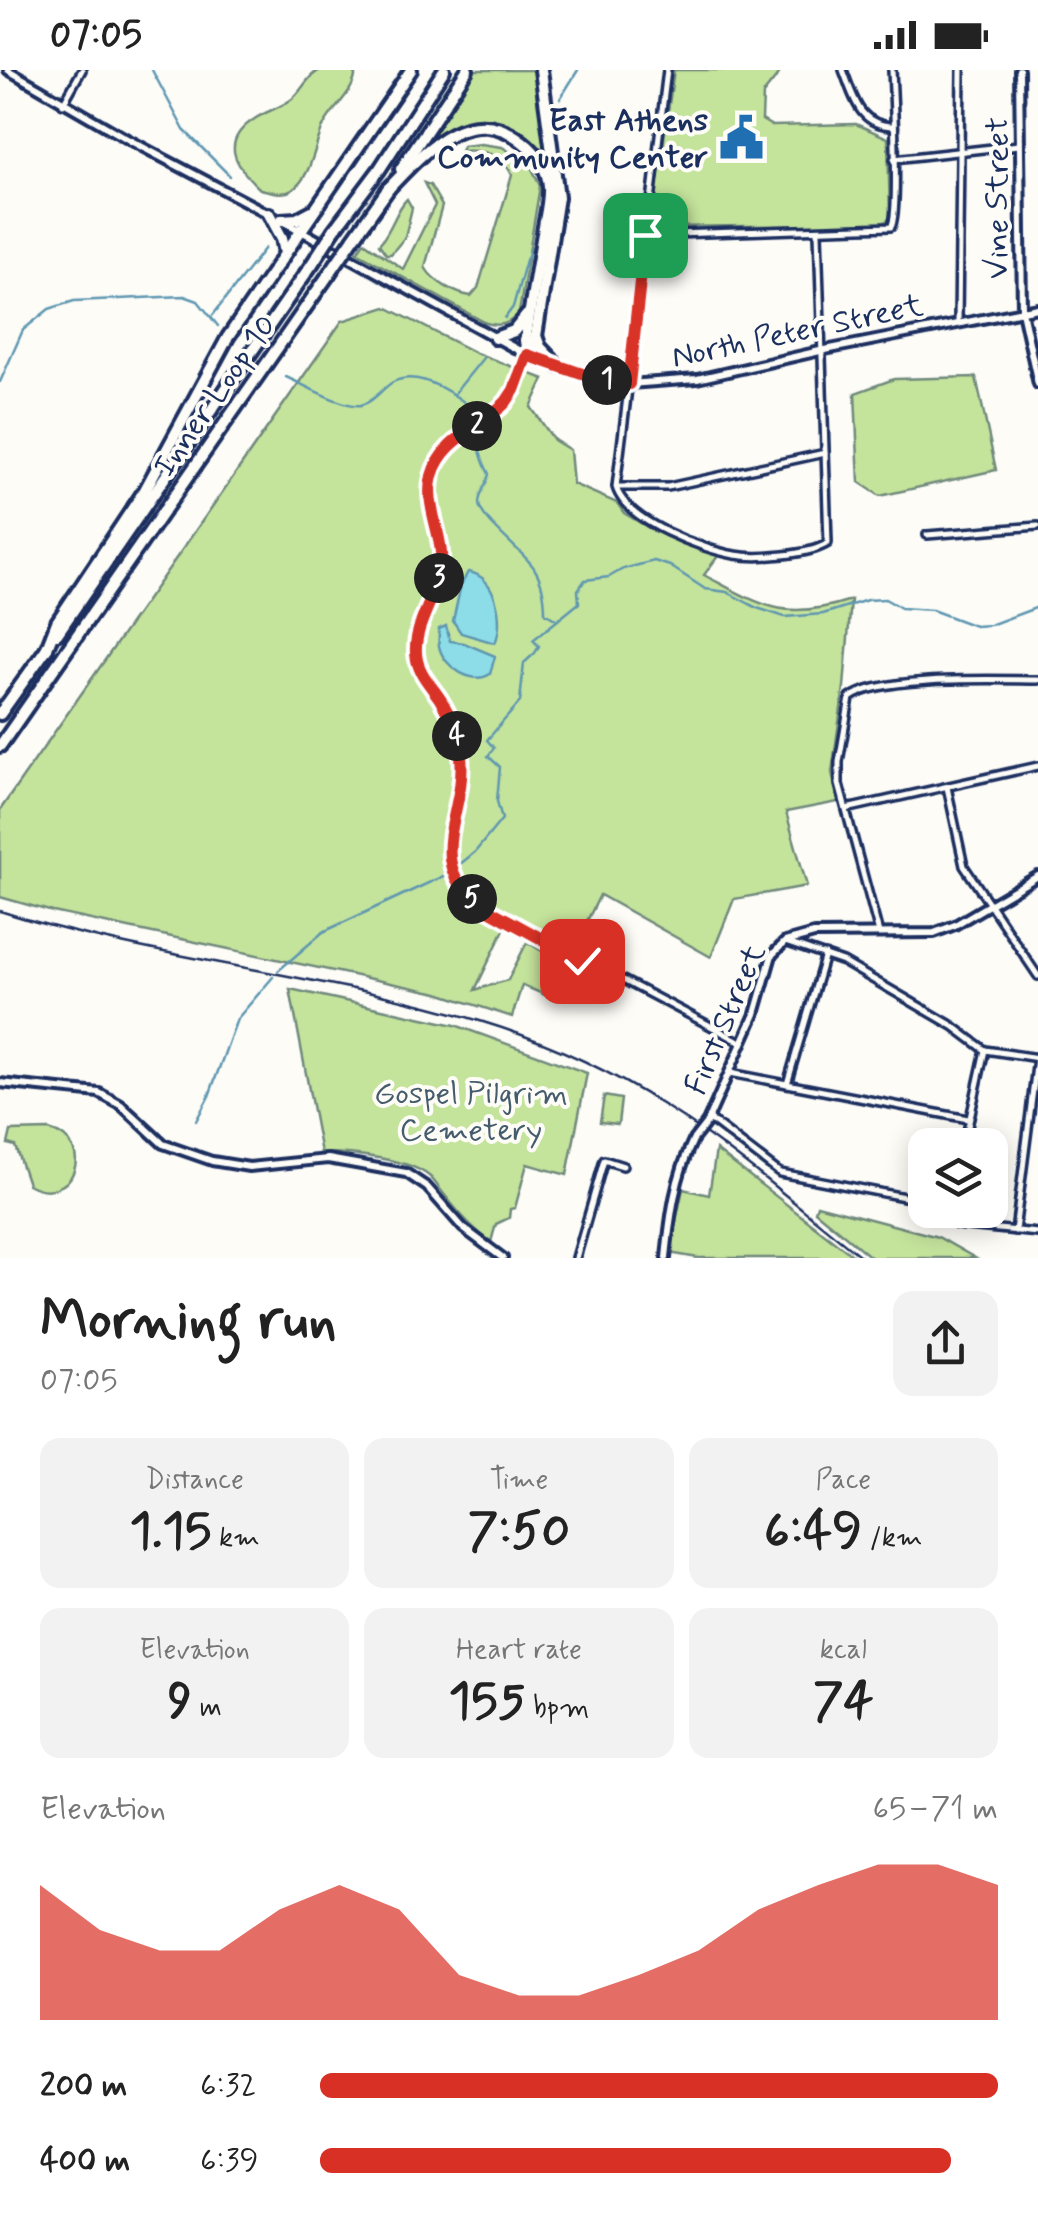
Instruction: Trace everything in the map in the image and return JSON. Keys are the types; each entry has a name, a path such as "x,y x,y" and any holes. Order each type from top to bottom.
{"highway":[{"path":"46,650 57,622 144,490 219,352 411,70"},
{"path":"0,714 379,170 444,70"},
{"name":"Inner Loop 10","path":"0,746 353,240 466,70"},
{"path":"527,355 536,336 558,197 542,70"},
{"path":"387,190 424,153 455,130 475,125 496,128 530,147 542,163 550,191 524,340 527,355"},
{"path":"281,220 297,219 313,210"},
{"path":"269,214 282,238 284,253"},
{"path":"495,338 514,331 530,310"},
{"path":"536,336 540,347 558,366"}],"street":[{"name":"North Peter Street","path":"8,70 62,104 527,355 629,384 697,379 820,350 1038,308"},
{"path":"62,104 82,70"},
{"path":"667,70 616,488 622,502 638,515 674,535 734,555 788,553 827,544 818,232"},
{"path":"843,70 865,118 894,126"},
{"path":"645,235 891,227 897,216 892,70"},
{"path":"958,323 961,70"},
{"name":"Vine Street","path":"1019,70 1022,311 1038,384"},
{"path":"894,159 1022,144"},
{"path":"527,355 514,390 493,414 440,457 433,472 430,499 442,559 416,645 420,669 449,714 460,748 460,797 448,842 454,876 471,898 490,910 742,1042"},
{"path":"616,488 668,487 825,454"},
{"path":"927,535 1038,526"},
{"path":"879,934 839,784 849,701 860,691 938,681 1038,680"},
{"path":"845,810 1038,766"},
{"path":"947,786 964,866 1038,976"},
{"name":"First Street","path":"666,1258 674,1196 684,1160 708,1120 755,1014 772,956 785,942 814,934 934,933 955,925 1038,876"},
{"path":"785,942 825,955 906,998 985,1050 1038,1058 1016,1231"},
{"path":"787,1084 825,955"},
{"path":"967,1128 985,1050"},
{"path":"728,1073 968,1118"},
{"path":"0,1083 98,1093 121,1105 163,1144 212,1162 249,1167 328,1159 406,1173 428,1187 463,1228 501,1258"},
{"path":"708,1120 780,1173 908,1197"},
{"path":"576,1258 604,1160 624,1166"},
{"path":"991,1228 1038,1233"}],"green space":[{"path":"320,70 355,70 355,77 324,125 299,184 285,193 260,189 243,171 234,153 237,135 256,118 292,99"},
{"path":"473,70 537,70 551,169 528,138 515,131 488,128 436,139 431,135"},
{"path":"674,70 782,70 763,94 762,120 772,126 856,124 888,138 890,218 882,224 861,225 651,227"},
{"path":"463,146 502,147 530,164 540,186 519,313 500,324 486,323 357,252 364,242 403,269 435,205 424,183 430,185 442,206 425,267 445,286 471,296 478,288 512,175 491,154 461,151"},
{"path":"407,199 412,208 405,237 391,254 386,254 379,244"},
{"path":"386,307 476,353 544,379 531,407 554,440 570,450 573,484 617,503 624,513 654,531 718,556 704,575 759,602 790,610 828,607 851,600 832,772 838,802 786,812 807,886 734,899 711,957 600,895 572,951 482,901 478,907 507,923 475,990 508,980 527,942 558,961 545,995 522,985 512,1017 438,993 53,912 0,897 0,810 342,321"},
{"path":"976,377 996,470 880,496 859,482 855,393 894,379"},
{"name":"Gospel Pilgrim Cemetery","path":"290,989 455,1025 587,1073 567,1175 527,1164 515,1208 510,1209 509,1218 496,1224 491,1242 466,1221 433,1180 412,1166 380,1158 321,1153"},
{"path":"604,1096 621,1099 618,1124 600,1122"},
{"path":"49,1130 64,1137 73,1147 76,1159 67,1181 57,1188 44,1189 28,1184 15,1146 8,1144 11,1131"},
{"path":"716,1150 856,1258 698,1258 669,1253 683,1189 709,1195"},
{"path":"817,1205 938,1237 975,1258 872,1258 815,1211"}],"water":[{"path":"468,572 485,581 496,600 499,623 495,643 461,633 453,621"},
{"path":"446,626 450,641 495,656 490,674 467,676 446,661 439,646 439,629"}],"waterway":[{"path":"152,70 184,130 230,176"},
{"path":"560,99 578,70"},
{"path":"505,318 513,307 538,234"},
{"path":"213,315 265,248"},
{"path":"0,382 23,330 49,309 74,301 184,296 198,301 218,326"},
{"path":"454,394 483,358"},
{"path":"286,377 353,405 370,401 393,382 427,381 479,414 479,445 489,474 479,500 481,510 534,568 543,590 545,613 555,619"},
{"path":"459,865 502,819 497,801 500,767 488,756 494,748 487,740 520,702 524,663 539,646 533,640 579,603 578,590 585,580 609,577 654,561 670,566 705,589 727,592 785,617 823,614 867,600 885,599 901,608 932,610 975,626 990,625 1038,607"},
{"path":"278,971 323,932 452,872"},
{"path":"196,1121 237,1019 273,977"}],"railway":[{"path":"0,911 119,943 421,1005 551,1047 621,1080 691,1123 863,1258"}],"place":[{"name":"East Athens Community Center","path":"741,137"}],"route":[{"path":"582,961 478,904 454,876 448,842 460,797 460,748 449,714 420,669 416,645 442,559 430,499 433,472 440,457 506,402 527,355 582,374 629,384 645,235"}]}
